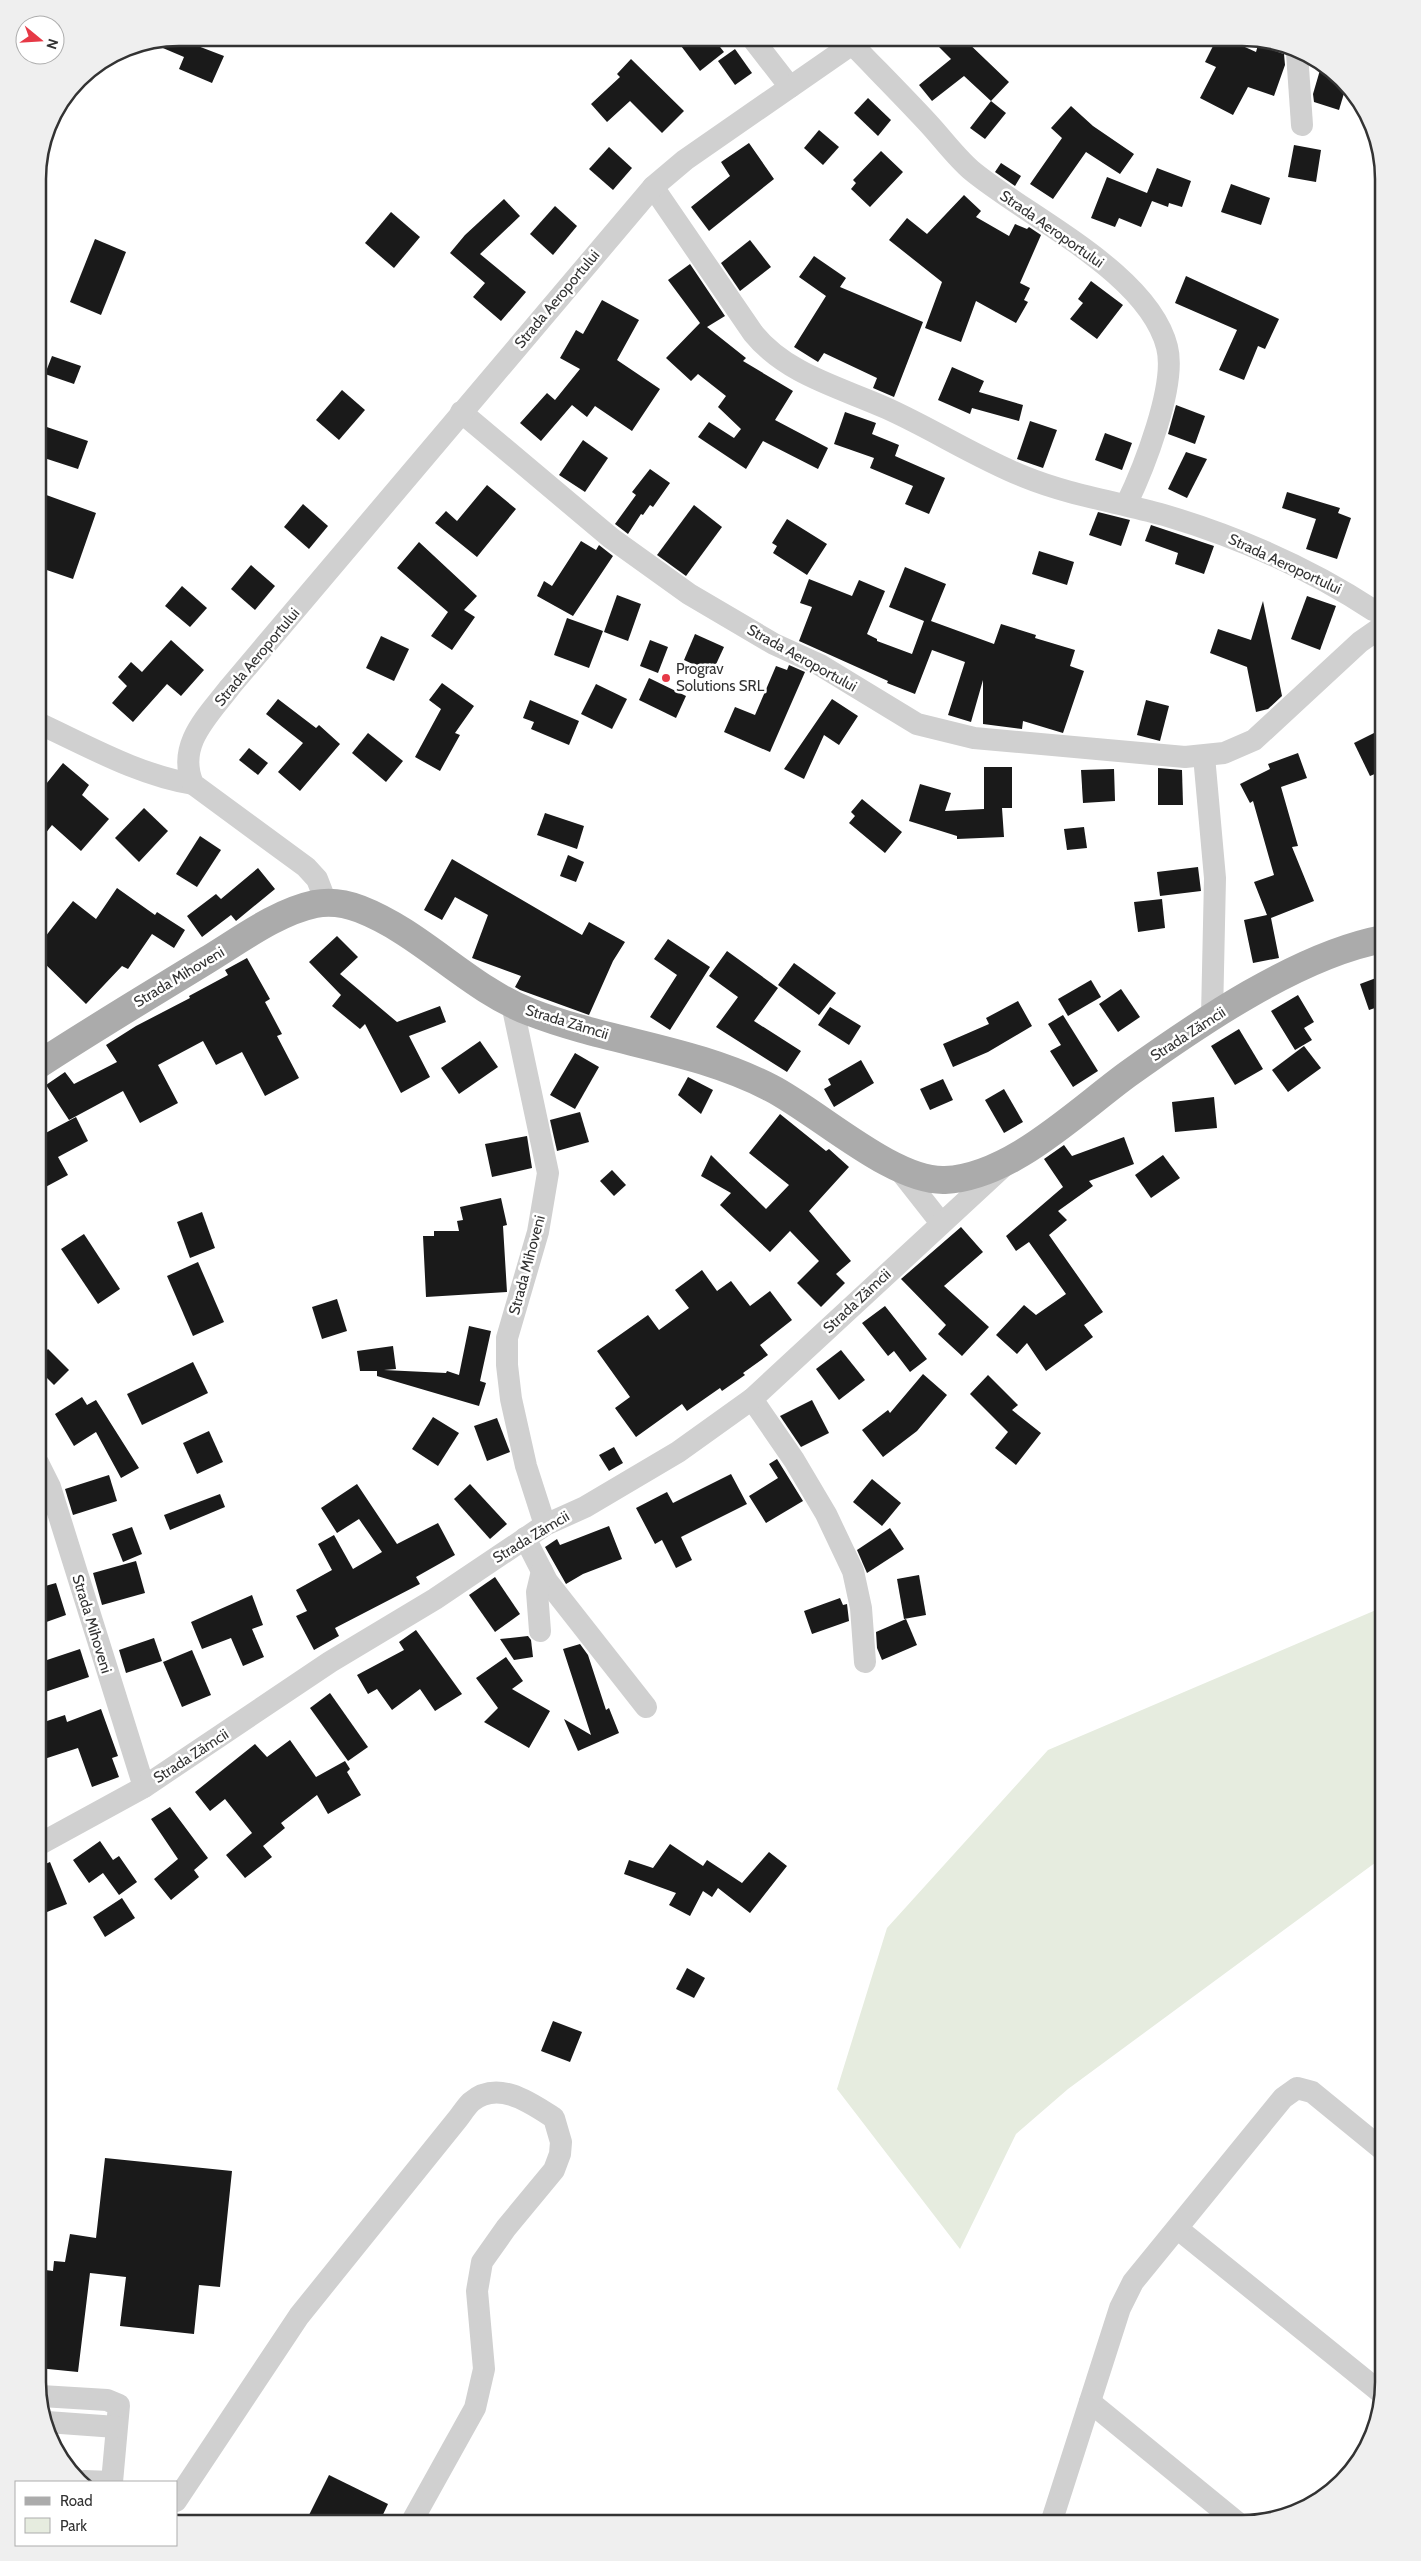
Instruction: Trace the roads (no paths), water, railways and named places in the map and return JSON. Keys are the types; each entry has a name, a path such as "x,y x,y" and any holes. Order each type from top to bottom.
{"main road":[{"name":"Strada Zămcii","path":"326,902 356,907 383,920 512,1004 551,1020 684,1054 726,1068 796,1101 896,1167 918,1176 939,1180 959,1179 1010,1160 1212,1016 1312,963 1345,949 1375,941"},
{"name":"Strada Mihoveni","path":"47,1060 254,932 297,909 326,902"}],"street":[{"path":"759,47 790,87"},
{"name":"Strada Aeroportului","path":"193,784 187,762 194,733 230,687 461,412 653,187 668,172 848,47"},
{"name":"Strada Aeroportului","path":"861,47 970,169 1002,194 1096,256 1136,296 1156,320 1167,346 1169,366 1160,412 1147,459 1126,506"},
{"path":"1297,58 1302,125"},
{"name":"Strada Aeroportului","path":"653,187 753,332 767,349 782,360 844,392 921,424 1026,478 1192,525 1260,549 1315,575 1375,611"},
{"name":"Strada Aeroportului","path":"461,412 611,538 689,594 774,644 820,665 917,724 974,738 1024,744 1204,756 1224,753 1254,740 1360,642 1375,632"},
{"path":"47,727 138,769 168,780 193,784 306,867 317,879 326,902"},
{"path":"1204,756 1215,878 1212,1016"},
{"name":"Strada Mihoveni","path":"512,1004 548,1173 538,1232 507,1338 507,1365 510,1399 526,1466 545,1525"},
{"name":"Strada Zămcii","path":"46,1840 144,1787 330,1662 435,1599 545,1525 636,1478 721,1423 752,1399 1010,1160"},
{"path":"896,1167 941,1223"},
{"path":"752,1399 794,1460 826,1514 853,1571 861,1608 864,1662"},
{"name":"Strada Mihoveni","path":"46,1480 144,1787"},
{"path":"525,1538 542,1571 576,1620 646,1707"},
{"path":"540,1631 537,1602 542,1571"},
{"path":"1054,2515 1127,2293 1133,2282 1283,2098 1297,2088 1312,2092 1375,2143"},
{"path":"178,2498 299,2316 471,2102 483,2094 510,2094 524,2099 554,2118 561,2142 560,2154 554,2170 506,2228 482,2262 477,2292 484,2369 482,2387 475,2408 417,2514"},
{"path":"1178,2228 1375,2388"},
{"path":"47,2396 107,2400 119,2405 112,2481"},
{"path":"1090,2402 1227,2515"},
{"path":"52,2422 116,2427"}],"place":[{"name":"Prograv Solutions SRL","path":"666,678"}]}
